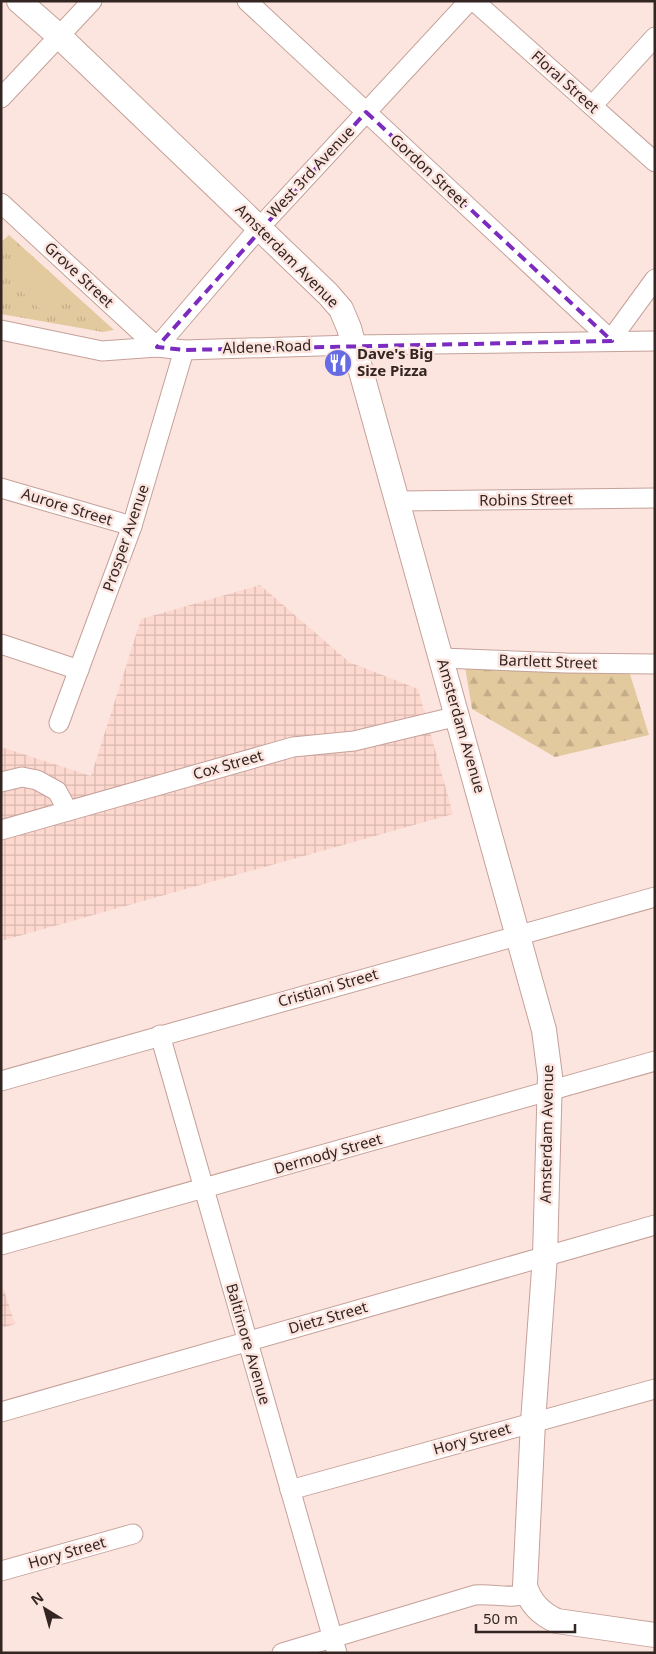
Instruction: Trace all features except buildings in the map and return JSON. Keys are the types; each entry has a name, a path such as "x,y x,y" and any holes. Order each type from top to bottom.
{"main road":[{"name":"Amsterdam Avenue","path":"19,1 59,36 328,294 341,309 349,328 544,1030 550,1076 550,1092 545,1256 533,1422 525,1580 527,1593"},
{"path":"527,1593 541,1612 557,1621 655,1635"}],"street":[{"path":"1,98 92,1"},
{"name":"Gordon Street","path":"247,1 612,341"},
{"name":"West 3rd Avenue","path":"157,346 259,228 469,1"},
{"name":"Floral Street","path":"474,1 655,162"},
{"path":"592,106 655,37"},
{"name":"Grove Street","path":"1,203 157,346"},
{"path":"612,341 612,338 655,279"},
{"name":"Aldene Road","path":"1,330 102,351 157,346 184,350 353,345 655,341"},
{"name":"Prosper Avenue","path":"59,723 132,526 184,350"},
{"name":"Aurore Street","path":"1,488 132,526"},
{"name":"Robins Street","path":"398,502 655,498"},
{"path":"1,644 79,670"},
{"name":"Bartlett Street","path":"442,658 566,663 655,664"},
{"name":"Cox Street","path":"1,830 293,747 354,741 458,716"},
{"path":"1,782 22,777 36,780 57,791 68,811"},
{"name":"Cristiani Street","path":"1,1081 655,897"},
{"name":"Baltimore Avenue","path":"160,1035 334,1645"},
{"name":"Dermody Street","path":"1,1245 655,1061"},
{"name":"Dietz Street","path":"1,1412 655,1224"},
{"name":"Hory Street","path":"290,1490 655,1389"},
{"name":"Hory Street","path":"1,1571 132,1534"},
{"path":"282,1653 334,1645 432,1608 475,1595 515,1596 527,1593"}],"highlighted area":[{"path":"366,112 612,341 184,350 157,347"}],"shaded area":[{"path":"260,585 349,662 418,689 453,814 1,941 1,747 91,776 141,619"},
{"path":"1,1281 15,1324 1,1328"}],"green space":[{"path":"9,235 114,330 103,332 1,314 1,242"},
{"path":"29,253 66,290 45,314 6,277"},
{"path":"465,667 629,671 649,735 555,757 472,709"}],"place":[{"name":"Dave's Big Size Pizza","path":"338,363"}]}
